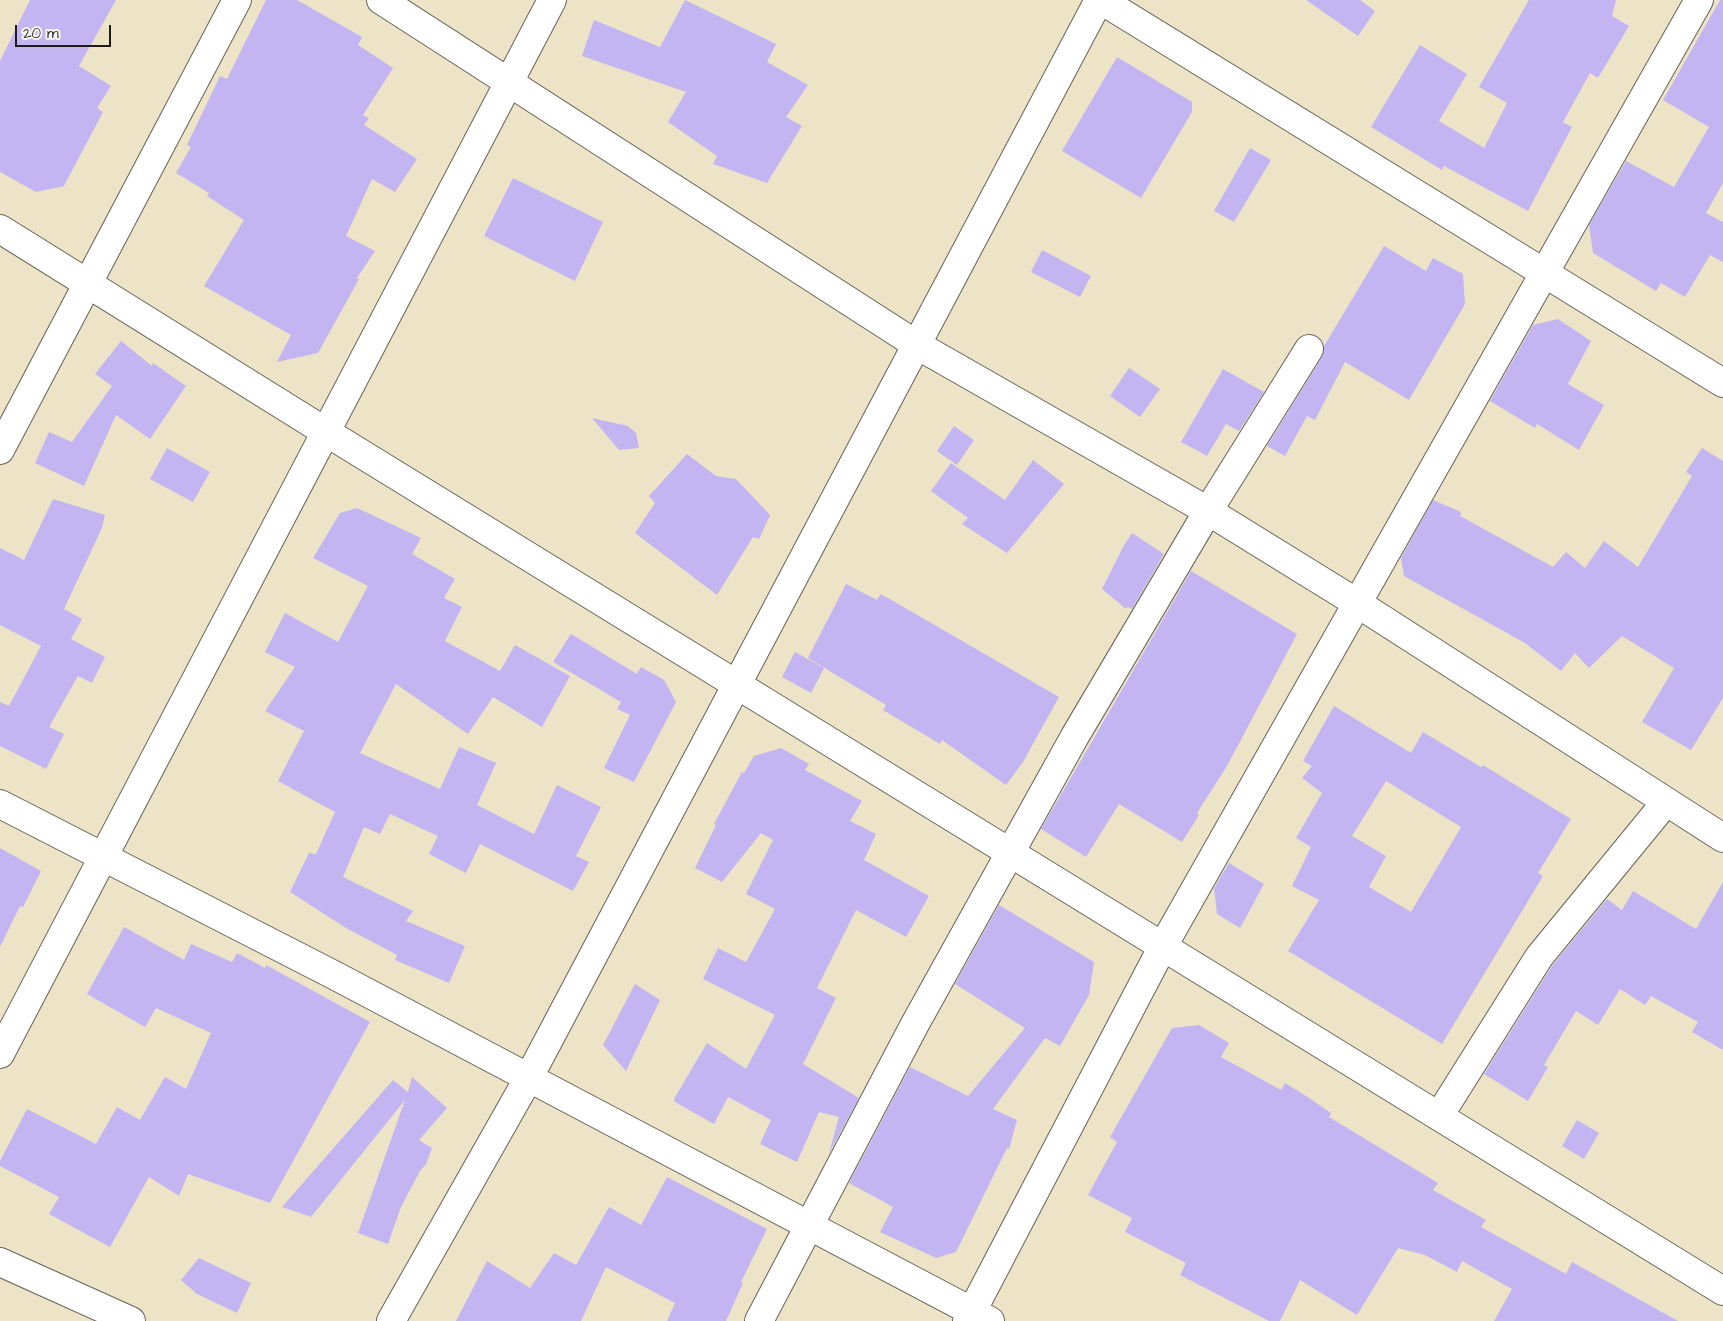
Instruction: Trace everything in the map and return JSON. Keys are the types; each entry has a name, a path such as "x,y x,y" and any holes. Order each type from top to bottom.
{"street":[{"path":"0,450 237,0"},
{"path":"381,0 917,345 1208,511 1357,603 1723,838"},
{"path":"0,1054 552,0"},
{"path":"391,1321 528,1079 1100,0 1723,383"},
{"path":"0,804 332,974 976,1318 1163,946 1699,0"},
{"path":"0,229 326,432 1723,1291"},
{"path":"759,1321 810,1228 915,1024 1123,651 1308,349"},
{"path":"1438,1116 1539,957 1666,802"},
{"path":"0,1262 131,1321"}],"building":[{"path":"30,0 116,0 79,66 111,86 97,108 103,112 64,186 36,192 0,172 0,61"},
{"path":"266,0 297,0 362,37 358,45 393,68 363,115 369,118 364,125 417,159 395,192 372,179 346,236 375,251 357,278 359,279 318,353 277,362 291,335 204,286 244,220 207,196 209,193 176,173 191,147 187,145 220,76 227,79"},
{"path":"685,0 776,44 767,62 808,85 786,117 802,126 767,183 713,164 717,156 668,122 686,92 582,56 594,20 660,47"},
{"path":"1306,0 1360,0 1375,11 1358,36"},
{"path":"1529,0 1616,0 1612,16 1629,26 1598,78 1590,73 1563,122 1572,127 1528,211 1444,166 1442,170 1371,127 1420,45 1467,74 1439,121 1484,148 1507,103 1479,87"},
{"path":"1720,0 1723,0 1723,183 1706,213 1723,222 1723,262 1710,255 1685,297 1661,283 1656,291 1593,253 1589,225 1626,161 1674,187 1709,127 1663,100"},
{"path":"1117,57 1192,102 1192,112 1141,198 1062,151"},
{"path":"1250,148 1271,160 1234,222 1214,211"},
{"path":"513,178 603,222 575,281 484,236"},
{"path":"1384,246 1426,271 1433,258 1463,274 1465,304 1409,400 1345,362 1315,420 1307,416 1285,456 1267,446 1322,357 1324,346"},
{"path":"1042,250 1091,276 1080,297 1031,272"},
{"path":"1558,319 1591,341 1568,384 1604,405 1579,450 1537,424 1535,428 1490,401 1533,325"},
{"path":"121,341 152,366 153,363 186,386 150,439 116,415 84,486 35,463 49,432 72,442 112,386 95,374"},
{"path":"1129,368 1160,389 1140,417 1110,396"},
{"path":"1223,369 1264,392 1239,431 1226,424 1207,456 1181,442"},
{"path":"592,418 628,426 636,433 639,448 619,450"},
{"path":"954,426 974,440 957,465 937,451"},
{"path":"167,448 210,472 193,502 150,479"},
{"path":"1702,448 1723,461 1723,698 1691,750 1642,722 1674,668 1622,636 1589,668 1575,653 1561,671 1525,643 1404,576 1401,558 1433,500 1461,512 1460,516 1553,567 1566,552 1585,568 1604,541 1638,567 1692,476 1686,472"},
{"path":"687,454 716,476 736,479 770,515 759,539 753,537 717,595 635,533 655,503 649,496"},
{"path":"1033,460 1064,484 1007,553 962,524 968,518 931,491 951,463 1005,500"},
{"path":"53,499 105,515 102,528 64,609 82,619 71,639 105,657 92,683 78,676 49,727 64,734 46,769 0,746 0,702 9,706 41,646 0,625 0,548 24,560"},
{"path":"357,508 421,538 412,554 455,579 444,598 462,607 445,641 500,671 515,645 570,676 542,727 493,697 468,734 396,684 360,753 440,789 459,747 496,763 477,805 534,834 557,785 601,807 576,856 589,862 573,891 480,844 466,873 429,854 438,836 390,814 380,834 364,827 343,877 413,911 406,921 465,946 449,983 395,960 397,955 346,928 290,892 309,853 316,854 335,812 278,781 304,731 265,711 295,667 265,652 285,613 338,642 368,586 313,558 340,513"},
{"path":"1132,533 1164,554 1132,609 1128,607 1126,609 1102,589"},
{"path":"1191,571 1297,634 1227,766 1197,813 1199,815 1182,842 1119,804 1086,857 1041,829"},
{"path":"846,584 877,600 881,594 1059,697 1023,762 1006,785 942,740 940,744 883,710 886,705 808,658"},
{"path":"571,634 637,674 641,667 664,680 676,702 634,782 604,768 630,715 617,709 621,702 553,662"},
{"path":"795,652 824,668 811,693 782,677"},
{"path":"1334,706 1411,753 1423,732 1481,767 1483,765 1571,819 1538,873 1543,876 1442,1044 1288,951 1319,900 1292,886 1311,847 1296,838 1322,793 1302,778 1312,766 1303,761","holes":["1386,781 1461,827 1411,912 1369,887 1386,856 1352,836"]},
{"path":"781,748 809,764 805,770 862,801 850,821 876,834 864,860 929,896 906,937 856,910 817,988 836,998 803,1064 859,1098 829,1153 839,1117 819,1112 797,1162 760,1144 771,1120 728,1097 714,1124 675,1102 674,1099 707,1043 746,1069 775,1015 703,979 718,948 746,962 775,909 746,894 773,840 761,833 722,882 695,868 716,825 714,824 742,772 744,773 754,756"},
{"path":"0,848 41,871 23,907 20,906 0,947"},
{"path":"1229,863 1264,884 1240,928 1217,914 1214,888"},
{"path":"1723,882 1723,1050 1692,1032 1698,1022 1651,996 1645,1005 1620,989 1598,1025 1576,1011 1544,1065 1548,1067 1528,1101 1484,1074 1552,966 1607,899 1622,910 1633,891 1696,929"},
{"path":"999,905 1094,962 1089,995 1060,1046 1045,1038 993,1109 1017,1120 1009,1149 1007,1148 956,1252 936,1258 880,1232 893,1207 849,1183 910,1067 968,1096 1025,1028 955,984"},
{"path":"124,927 184,960 191,944 232,962 237,953 265,968 266,965 370,1022 270,1203 188,1174 179,1196 149,1177 110,1247 49,1214 59,1197 0,1166 0,1161 27,1109 96,1144 117,1107 140,1120 165,1077 186,1089 211,1033 156,1008 145,1027 87,994"},
{"path":"635,984 660,1000 626,1071 603,1045"},
{"path":"1199,1025 1229,1043 1221,1057 1281,1090 1285,1083 1306,1096 1331,1113 1329,1117 1438,1183 1433,1190 1486,1220 1481,1227 1566,1274 1572,1262 1678,1321 1494,1321 1512,1289 1462,1261 1457,1272 1425,1255 1398,1248 1357,1315 1300,1280 1280,1321 1269,1321 1180,1275 1186,1263 1125,1232 1132,1218 1088,1195 1117,1142 1110,1137 1172,1028"},
{"path":"412,1077 447,1108 419,1140 432,1148 426,1164 420,1171 401,1207 388,1244 358,1233 405,1100 311,1217 282,1207 393,1080 408,1092"},
{"path":"1577,1120 1599,1133 1584,1159 1562,1146"},
{"path":"667,1177 767,1229 741,1282 743,1283 726,1321 667,1321 675,1303 606,1267 581,1321 456,1321 487,1261 530,1288 554,1253 576,1265 609,1207 641,1225"},
{"path":"199,1258 251,1283 237,1313 197,1294 181,1280"}]}
